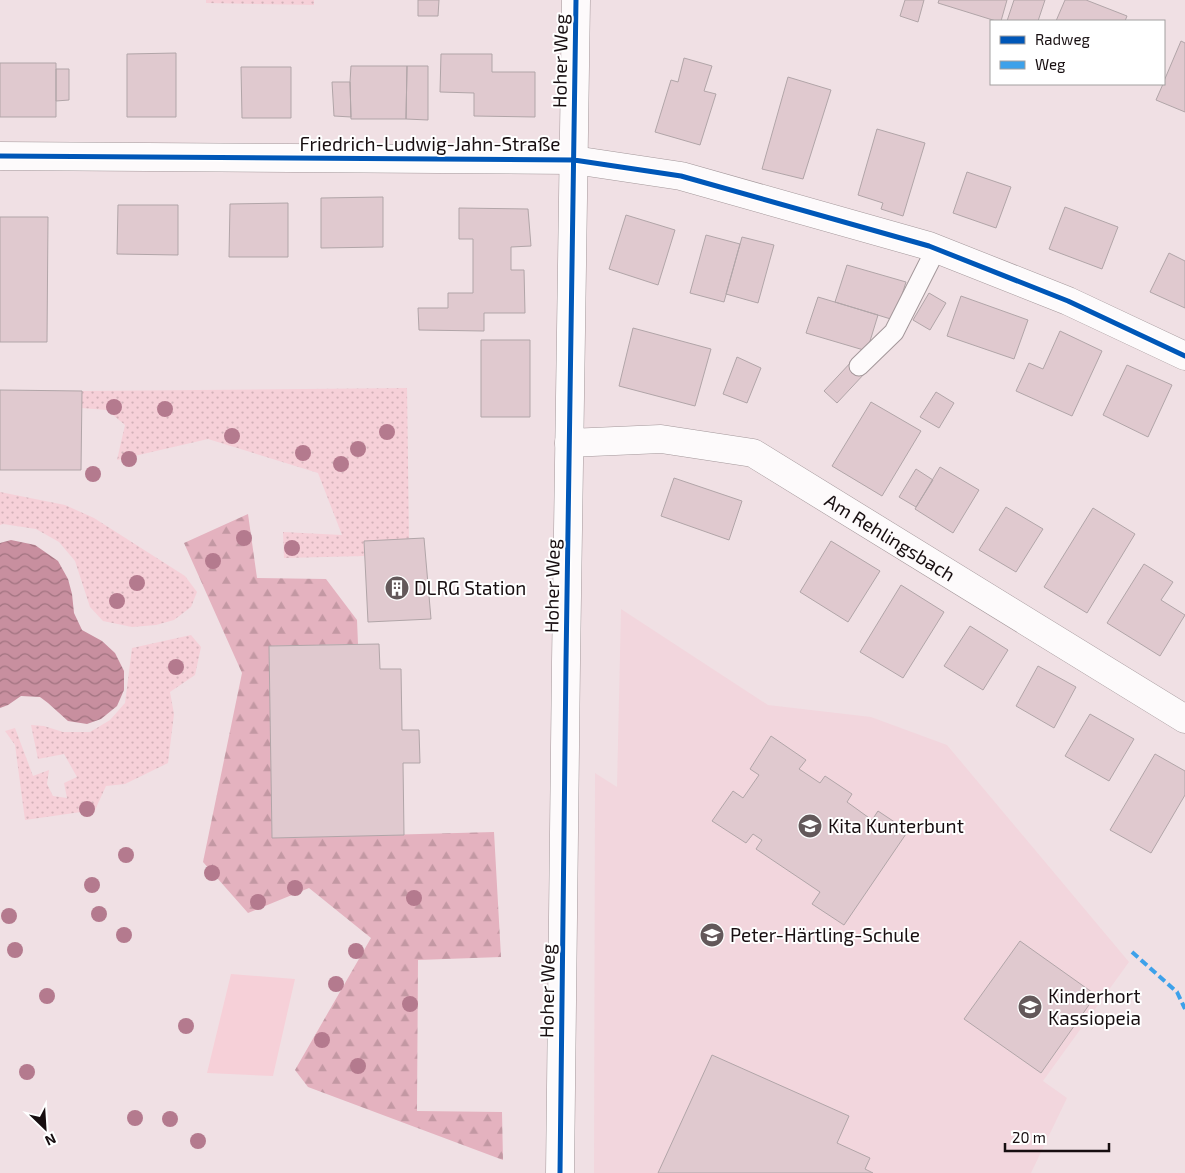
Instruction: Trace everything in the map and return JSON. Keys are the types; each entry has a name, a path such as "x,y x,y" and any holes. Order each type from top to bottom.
{"street":[{"name":"Hoher Weg","path":"560,1173 576,0"},
{"name":"Friedrich-Ludwig-Jahn-Straße","path":"0,156 574,160 681,176 929,246 1068,301 1185,356"},
{"name":"Am Rehlingsbach","path":"569,443 661,439 753,453 1185,719"}],"lane":[{"path":"859,366 894,332 936,249"}],"shaded area":[{"path":"206,0 314,0 314,5 206,3"},
{"path":"407,388 409,539 364,542 365,556 284,558 283,532 342,535 318,473 208,439 117,460 125,425 107,410 81,408 82,391"},
{"path":"0,492 65,505 94,518 185,576 197,592 191,607 174,620 156,625 132,627 103,621 90,607 75,561 59,542 36,529 0,525"},
{"path":"621,609 768,705 871,717 947,745 1129,962 1043,1081 1067,1098 1031,1173 594,1173 595,773 617,787"},
{"path":"191,635 201,647 195,675 170,692 174,714 168,763 125,784 106,786 95,810 25,820 15,745 5,731 15,728 33,776 49,770 47,784 53,796 67,798 64,783 77,777 64,754 38,759 31,725 44,726 63,732 90,732 110,720 125,703 132,648"},
{"path":"231,974 295,979 273,1076 207,1073"}],"green space":[{"path":"248,514 257,578 326,579 357,620 358,644 269,646 273,838 494,832 501,957 418,960 417,1111 502,1112 503,1160 308,1087 295,1070 371,938 309,888 248,913 203,862 242,673 184,543"}],"water":[{"path":"11,540 35,545 58,561 68,579 74,613 82,630 102,641 115,653 124,671 124,690 117,706 101,719 87,724 68,721 40,697 21,696 0,708 0,543"}],"building":[{"path":"418,0 439,0 438,16 418,16"},
{"path":"905,0 924,0 918,22 900,16"},
{"path":"939,0 1007,0 1001,20 993,20 938,3"},
{"path":"1014,0 1045,0 1038,20 1007,20"},
{"path":"1065,0 1086,0 1127,16 1125,20 1056,20"},
{"path":"1181,41 1185,43 1185,112 1156,100 1163,85 1165,85 1165,79"},
{"path":"176,53 176,117 127,117 127,54"},
{"path":"441,54 492,54 492,72 535,72 535,117 474,116 474,93 440,92"},
{"path":"684,58 712,66 704,91 716,94 700,145 655,132 671,80 678,82"},
{"path":"0,63 56,63 56,117 0,117"},
{"path":"351,66 407,66 406,119 351,119"},
{"path":"407,66 428,66 428,120 406,119"},
{"path":"241,67 291,67 291,118 242,118"},
{"path":"56,69 69,69 69,100 56,101"},
{"path":"788,77 831,90 803,179 762,169"},
{"path":"332,82 350,82 351,117 334,116"},
{"path":"877,129 925,143 903,216 881,209 883,203 858,195"},
{"path":"967,172 1011,187 996,228 953,213"},
{"path":"383,197 383,247 321,248 321,198"},
{"path":"288,203 288,257 229,257 230,204"},
{"path":"118,205 178,205 178,255 117,254"},
{"path":"1065,207 1118,227 1102,269 1049,249"},
{"path":"459,208 528,209 531,246 511,247 511,270 524,270 525,313 484,313 484,331 419,330 418,308 448,308 448,293 473,293 473,239 459,239"},
{"path":"626,215 675,230 658,285 609,269"},
{"path":"0,217 48,217 47,342 0,342"},
{"path":"706,235 740,244 724,302 690,293"},
{"path":"742,237 774,245 758,303 726,294"},
{"path":"1169,253 1185,261 1185,308 1150,292"},
{"path":"847,265 906,282 894,320 835,302"},
{"path":"929,293 946,303 930,330 913,320"},
{"path":"961,296 1028,320 1014,359 947,336"},
{"path":"818,297 878,315 867,351 806,333"},
{"path":"633,328 711,349 695,406 619,386"},
{"path":"1060,331 1102,351 1072,416 1016,391 1029,363 1043,369"},
{"path":"481,340 530,340 530,417 481,417"},
{"path":"737,357 761,368 747,403 723,394"},
{"path":"853,360 865,373 837,403 824,391"},
{"path":"1127,365 1172,385 1148,437 1103,415"},
{"path":"0,390 82,391 81,470 0,470"},
{"path":"936,392 954,403 939,428 920,417"},
{"path":"871,402 921,431 882,496 832,466"},
{"path":"940,467 979,490 953,533 915,509"},
{"path":"916,469 933,480 916,507 899,497"},
{"path":"674,478 742,501 729,540 661,516"},
{"path":"1006,507 1043,529 1016,572 979,550"},
{"path":"1093,508 1135,534 1087,613 1044,587"},
{"name":"DLRG Station","path":"424,538 431,619 368,622 364,541"},
{"path":"831,541 880,571 848,622 800,592"},
{"path":"1144,564 1173,582 1161,600 1185,615 1160,656 1107,623"},
{"path":"901,585 944,612 903,678 860,652"},
{"path":"970,626 1008,650 983,690 944,666"},
{"path":"379,644 380,669 401,669 402,730 419,730 420,763 403,763 404,835 272,838 269,646"},
{"path":"1038,666 1076,687 1054,728 1016,706"},
{"path":"1090,714 1134,739 1109,781 1065,756"},
{"name":"Kita Kunterbunt","path":"771,736 806,760 799,769 820,783 825,776 852,794 847,802 872,820 878,811 908,831 844,925 812,904 820,892 756,849 762,840 753,834 746,843 712,821 733,791 743,798 759,775 750,769"},
{"path":"1155,754 1185,771 1185,795 1151,853 1110,830"},
{"name":"Kinderhort Kassiopeia","path":"1020,941 1096,995 1041,1073 964,1019"},
{"path":"712,1055 849,1116 837,1143 870,1158 865,1169 873,1173 658,1173"}],"marked path":[{"path":"1132,952 1177,992 1185,1009"}],"cycle path":[{"path":"560,1173 576,0"},
{"path":"0,156 574,160 681,176 929,246 1068,301 1185,356"}],"place":[{"name":"DLRG Station","path":"397,588"},
{"name":"Kita Kunterbunt","path":"810,826"},
{"name":"Peter-Härtling-Schule","path":"712,935"},
{"name":"Kinderhort Kassiopeia","path":"1030,1007"}]}
